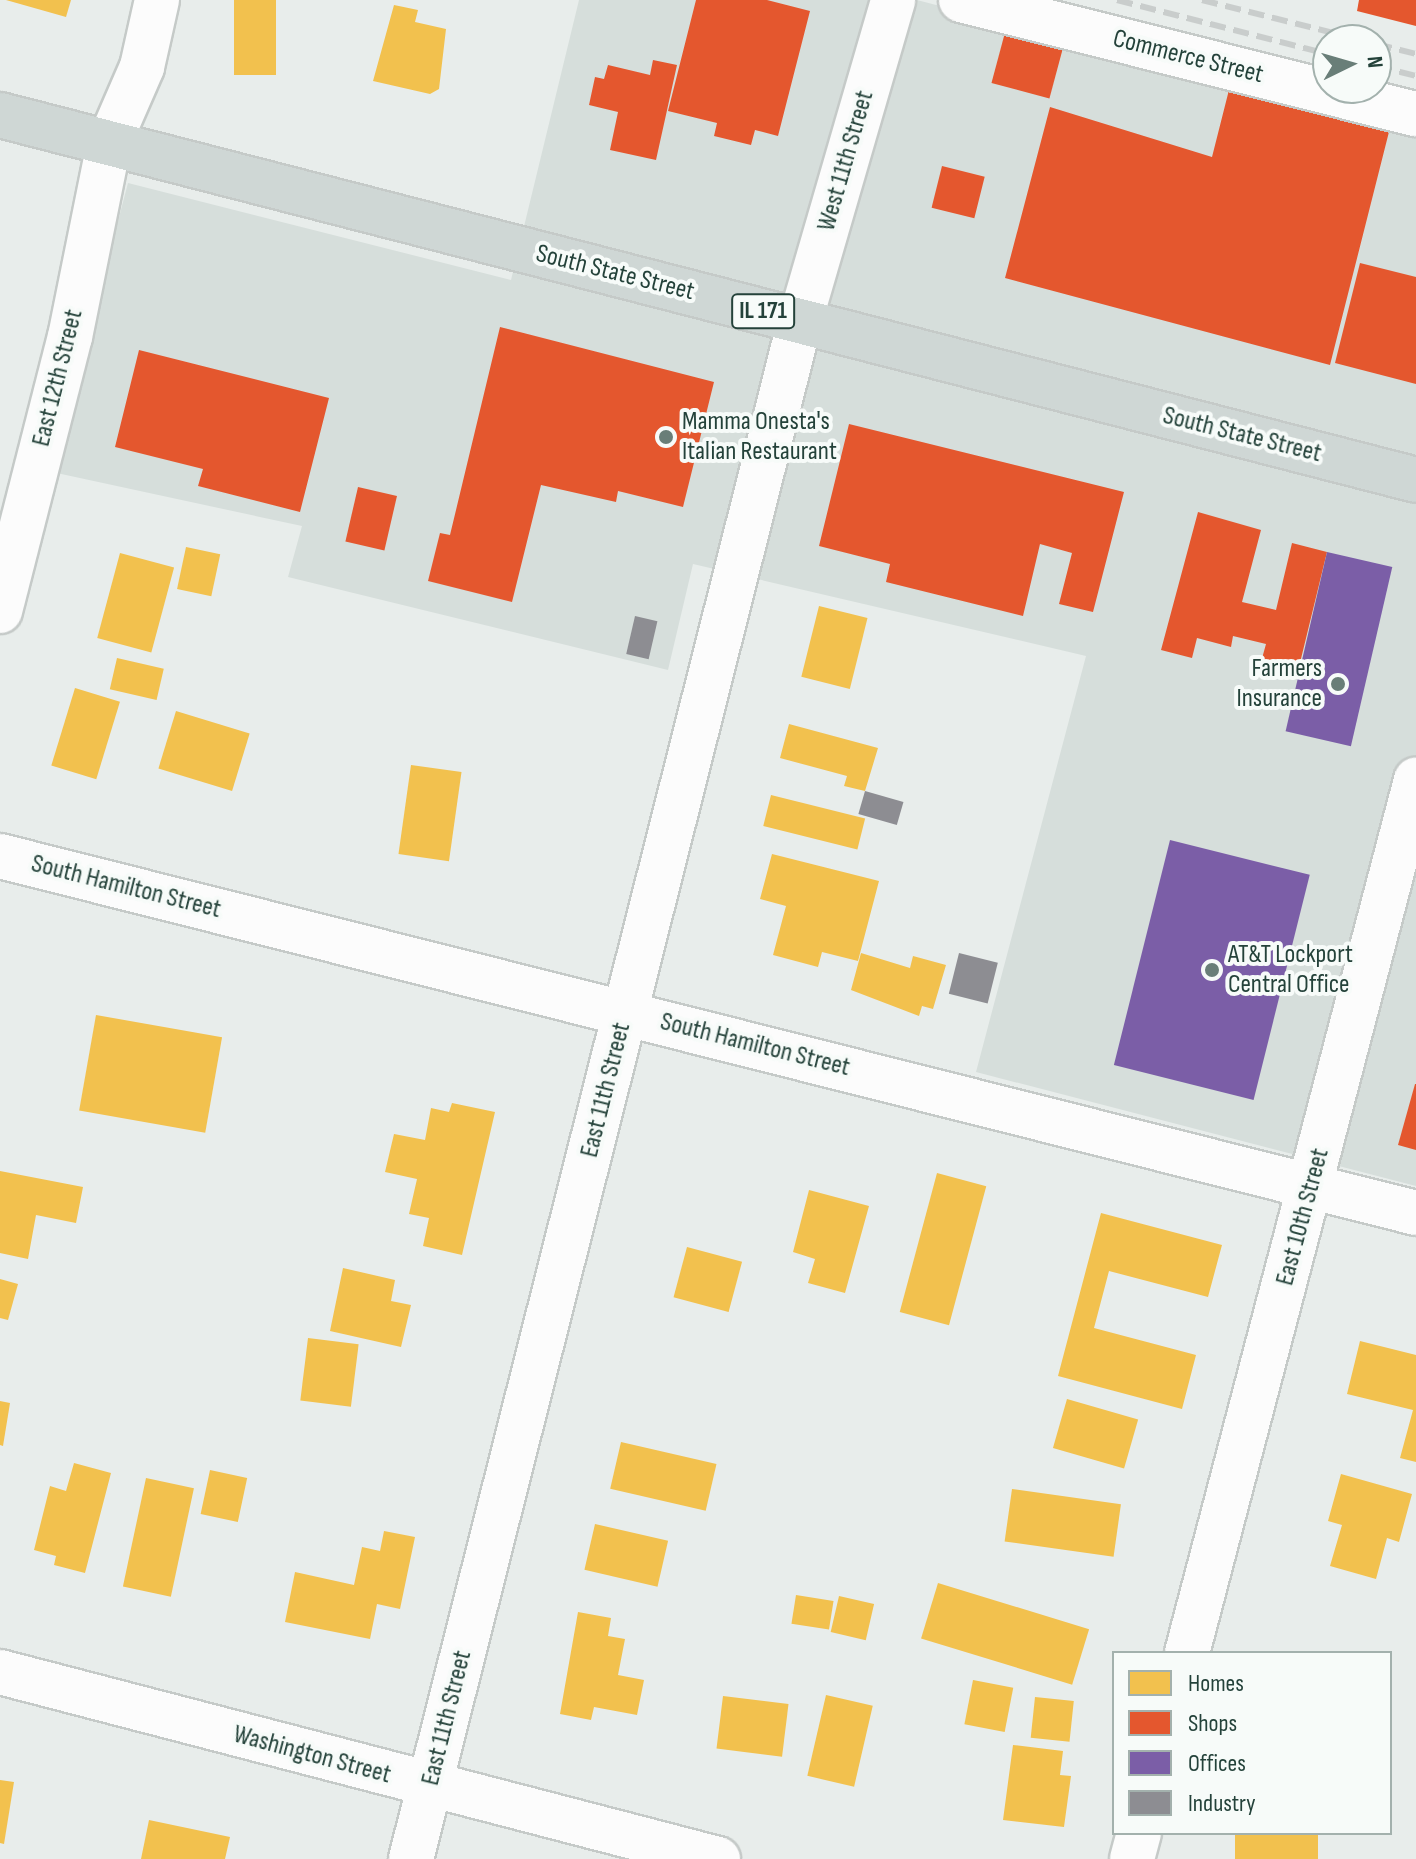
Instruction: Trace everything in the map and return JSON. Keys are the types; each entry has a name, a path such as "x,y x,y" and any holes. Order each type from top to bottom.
{"main road":[{"name":"South State Street","path":"0,115 1416,480"}],"street":[{"name":"East 12th Street","path":"0,611 70,337 109,143 142,67 157,0"},
{"name":"West 11th Street","path":"800,321 893,0"},
{"name":"Commerce Street","path":"961,0 1416,114"},
{"name":"East 11th Street","path":"411,1859 800,321"},
{"name":"East 10th Street","path":"1188,1651 1416,780"},
{"name":"South Hamilton Street","path":"0,856 1416,1213"},
{"name":"Washington Street","path":"0,1672 718,1859"},
{"path":"1132,1859 1138,1835"}],"shaded area":[{"path":"579,0 917,0 1416,131 1416,1186 976,1072 1086,656 693,564 668,670 288,577 302,526 52,472 128,183 511,280"}],"building: Homes":[{"path":"6,0 71,0 66,17"},
{"path":"234,0 276,0 276,75 234,75"},
{"path":"394,5 418,10 415,22 446,29 439,89 430,94 373,81"},
{"path":"186,547 220,554 211,596 177,589"},
{"path":"120,553 174,567 151,652 97,638"},
{"path":"819,606 868,618 850,689 801,677"},
{"path":"117,658 164,669 157,700 110,689"},
{"path":"75,688 120,702 96,779 51,765"},
{"path":"176,711 250,734 232,791 158,768"},
{"path":"789,724 878,748 865,791 844,786 847,776 780,758"},
{"path":"411,765 462,772 449,861 398,854"},
{"path":"771,795 865,818 857,850 763,826"},
{"path":"772,854 879,881 858,961 822,952 818,967 773,955 786,906 760,899"},
{"path":"861,953 910,968 913,956 946,965 933,1009 922,1006 919,1016 851,990"},
{"path":"96,1015 222,1037 205,1133 79,1111"},
{"path":"452,1103 495,1112 462,1255 423,1246 429,1218 409,1214 417,1179 385,1172 394,1134 425,1140 431,1108 449,1112"},
{"path":"0,1171 83,1187 76,1223 36,1215 28,1259 0,1253"},
{"path":"937,1173 986,1186 949,1325 900,1312"},
{"path":"809,1190 869,1206 845,1293 808,1283 815,1259 793,1252"},
{"path":"1101,1213 1222,1245 1208,1297 1109,1271 1094,1328 1196,1355 1182,1409 1058,1376"},
{"path":"687,1247 742,1262 729,1312 674,1297"},
{"path":"343,1268 395,1280 391,1301 411,1305 401,1347 330,1331"},
{"path":"0,1279 18,1284 8,1320 0,1318"},
{"path":"308,1338 359,1344 351,1407 300,1401"},
{"path":"1360,1341 1416,1355 1416,1462 1400,1458 1413,1410 1347,1394"},
{"path":"1067,1399 1138,1419 1124,1468 1053,1448"},
{"path":"0,1401 10,1403 3,1446 0,1445"},
{"path":"621,1442 716,1464 706,1511 610,1489"},
{"path":"74,1463 111,1473 85,1573 54,1565 56,1556 34,1550 50,1486 66,1491"},
{"path":"210,1470 247,1478 238,1522 201,1514"},
{"path":"1341,1474 1412,1494 1399,1542 1387,1538 1376,1579 1330,1566 1342,1525 1328,1521"},
{"path":"146,1478 194,1488 171,1597 123,1587"},
{"path":"1012,1489 1121,1504 1114,1557 1005,1541"},
{"path":"595,1524 668,1541 658,1587 584,1570"},
{"path":"384,1531 415,1537 400,1609 377,1604 370,1639 285,1622 295,1572 354,1585 362,1547 380,1551"},
{"path":"938,1583 1089,1629 1072,1685 921,1638"},
{"path":"796,1595 834,1601 829,1630 791,1624"},
{"path":"839,1596 874,1604 866,1640 831,1632"},
{"path":"578,1612 611,1618 608,1636 625,1639 618,1675 644,1680 637,1715 594,1707 591,1720 560,1714"},
{"path":"973,1680 1013,1688 1005,1732 964,1724"},
{"path":"826,1695 873,1706 854,1787 807,1776"},
{"path":"723,1696 789,1704 782,1757 717,1749"},
{"path":"1035,1697 1074,1701 1070,1742 1031,1738"},
{"path":"1013,1745 1063,1751 1060,1775 1071,1776 1064,1827 1003,1820"},
{"path":"0,1780 14,1782 4,1844 0,1843"},
{"path":"149,1820 230,1837 225,1859 141,1859"},
{"path":"1235,1835 1318,1835 1318,1859 1235,1859"}],"building: Shops":[{"path":"696,0 767,0 810,11 778,136 755,130 751,145 714,136 717,123 668,111"},
{"path":"1359,0 1416,0 1416,26 1357,11"},
{"path":"1007,25 1065,41 1049,98 991,83"},
{"path":"653,60 677,65 656,160 610,150 618,112 589,105 595,77 604,79 608,65 650,75"},
{"path":"1232,78 1312,97 1312,104 1342,104 1393,116 1330,365 1005,278 1050,107 1212,157"},
{"path":"942,166 985,177 974,218 932,208"},
{"path":"1360,263 1416,277 1416,384 1335,363"},
{"path":"500,327 714,382 683,507 618,491 616,502 541,485 512,602 428,581 440,533 450,535"},
{"path":"139,350 329,398 300,512 198,486 203,469 115,447"},
{"path":"849,424 1124,492 1093,612 1059,604 1072,553 1040,544 1023,616 886,582 890,564 819,546"},
{"path":"358,487 397,496 384,551 345,542"},
{"path":"1198,512 1261,530 1242,602 1276,610 1292,543 1327,552 1298,671 1261,662 1266,644 1233,636 1231,647 1197,638 1192,658 1161,650"},
{"path":"1416,1084 1416,1150 1398,1145"}],"building: Offices":[{"path":"1327,552 1392,567 1351,746 1286,731"},
{"name":"AT&T Lockport Central Office","path":"1170,840 1310,875 1254,1100 1114,1065"}],"building: Industry":[{"path":"635,616 657,621 649,659 626,654"},
{"path":"865,791 903,802 897,825 858,814"},
{"path":"959,953 998,963 988,1003 949,994"}],"railway":[{"path":"1117,0 1312,50"},
{"path":"1202,0 1312,28"},
{"path":"1392,48 1416,54"},
{"path":"1392,70 1416,76"}],"place":[{"name":"Mamma Onesta's Italian Restaurant","path":"666,437"},
{"name":"Farmers Insurance","path":"1338,684"},
{"name":"AT&T Lockport Central Office","path":"1212,970"}]}
